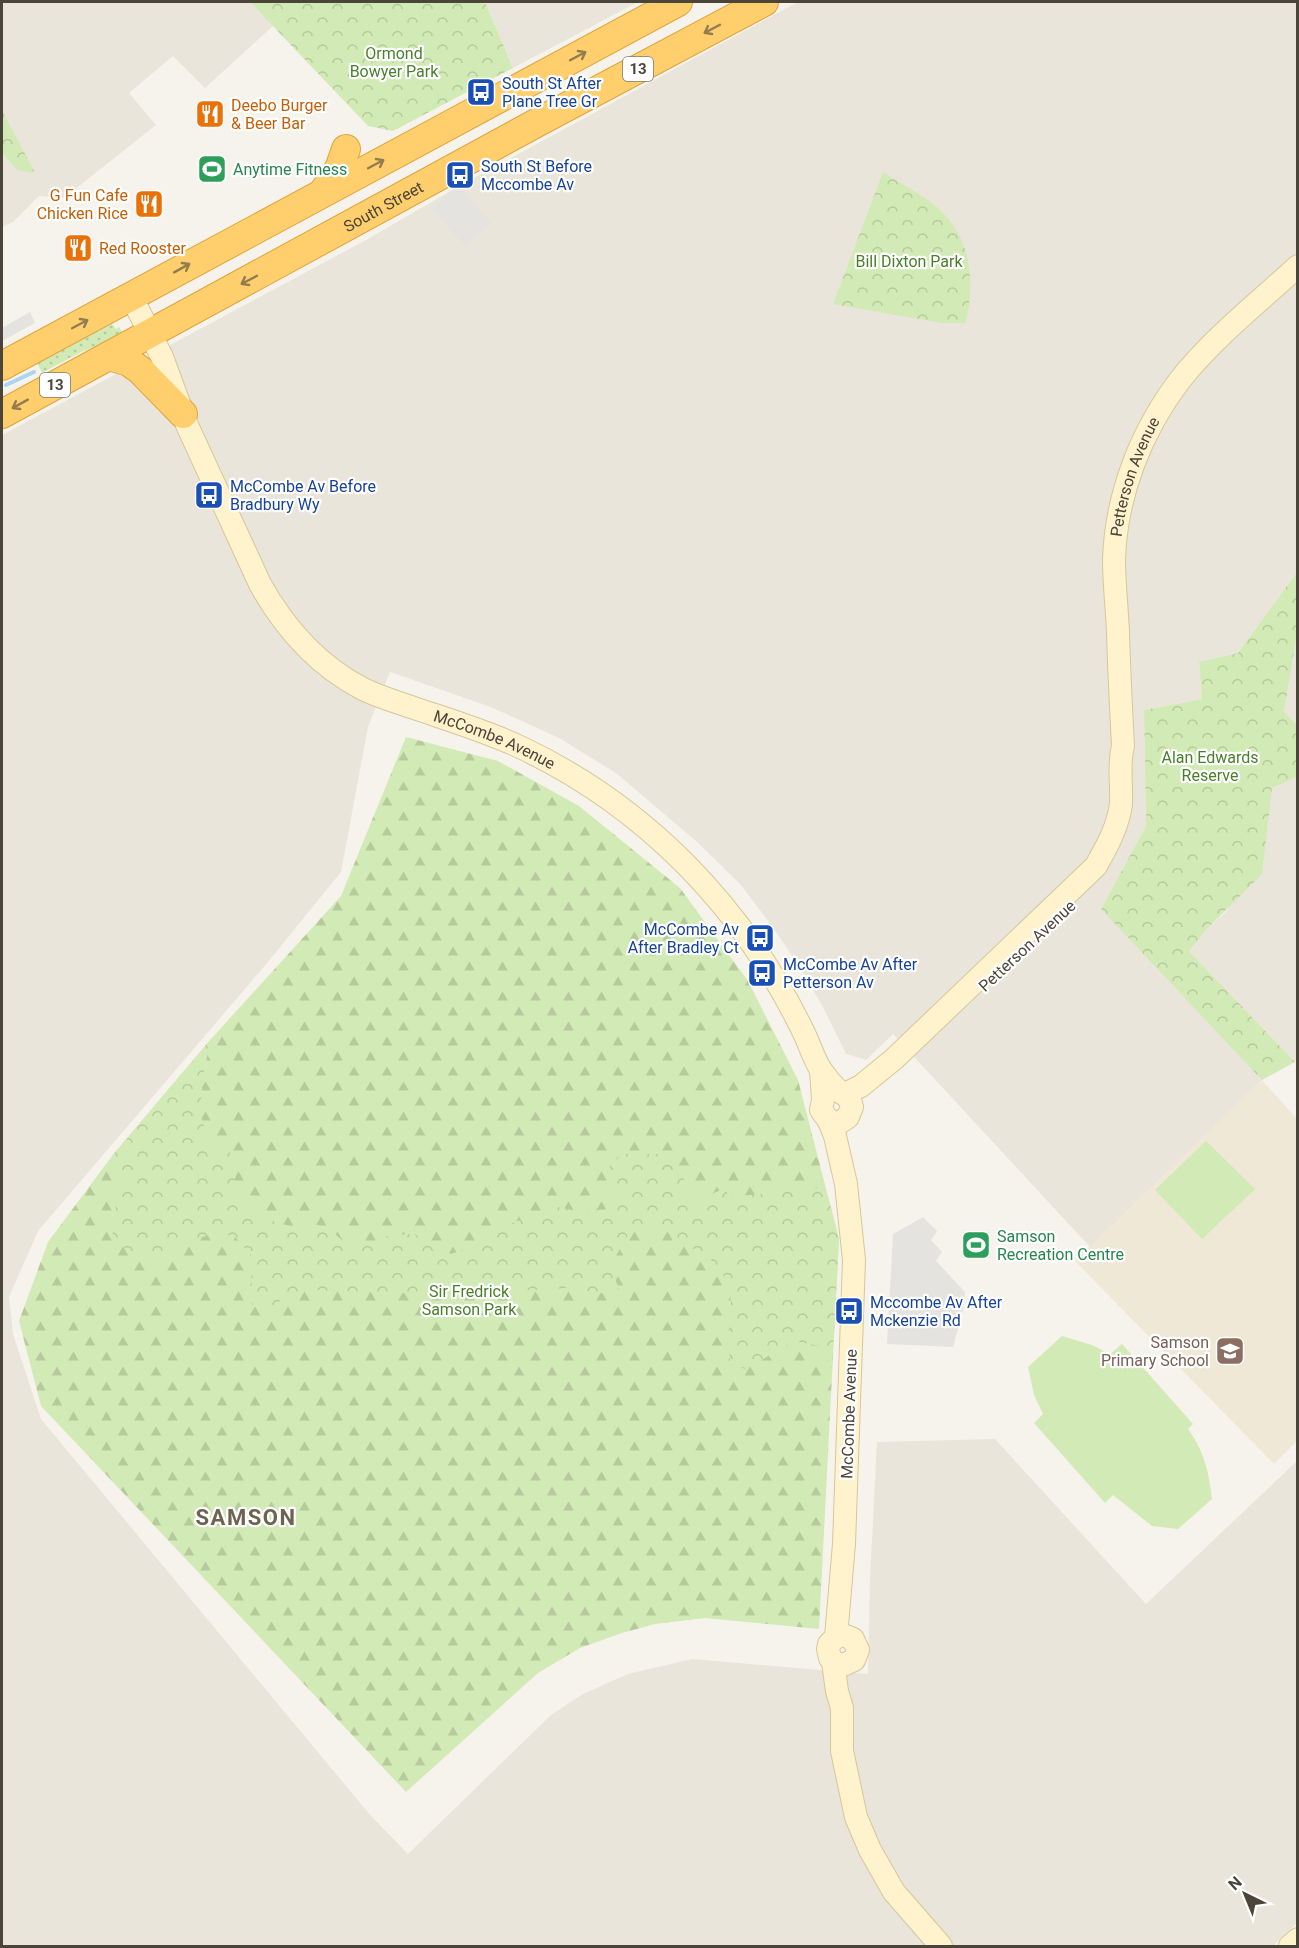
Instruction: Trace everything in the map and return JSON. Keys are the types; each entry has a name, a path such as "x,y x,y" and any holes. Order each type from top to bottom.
{"highway":[{"name":"13","path":"2,366 678,2"},
{"name":"South Street","path":"2,414 764,2"},
{"path":"324,191 339,169 346,149"},
{"path":"109,356 129,362 140,370 183,414"}],"street":[{"name":"Petterson Avenue","path":"838,1107 875,1088 1105,874 1125,832 1133,799 1131,755 1123,746 1114,560 1121,505 1136,456 1156,415 1182,378 1211,347 1298,266"},
{"name":"McCombe Avenue","path":"124,300 144,336 162,357 183,414 260,584 274,609 298,640 330,668 363,689 519,746 556,766 619,806 663,841 702,879 755,946 794,1011 838,1107 857,1181 865,1260 855,1545 842,1636 829,1644 828,1649 830,1658 842,1663 848,1692 842,1708 842,1751 851,1797 863,1834 894,1892 941,1947"},
{"path":"1290,1947 1298,1939"}],"shaded area":[{"path":"2,2 250,2 273,26 205,88 173,56 129,93 156,125 64,198 39,196 13,222 2,227"},
{"path":"478,2 638,2 513,68 486,4"},
{"path":"798,2 1297,2 1297,572 1238,653 1199,663 1202,699 1144,710 1146,826 1101,909 1164,969 1262,1080 1090,1247 893,1034 866,1060 846,1054 823,1007 798,964 740,884 696,841 616,773 559,738 491,707 390,672 368,727 341,872 268,962 38,1231 9,1297 13,1334 41,1419 371,1816 408,1854 551,1715 583,1694 628,1674 692,1659 868,1674 877,1442 995,1439 1146,1604 1297,1461 1297,1923 1273,1946 2,1946 2,435 366,240 459,186"},
{"path":"459,186 491,223 466,246 432,210 450,191"},
{"path":"30,312 35,323 2,341 2,328"},
{"path":"1297,635 1297,724 1284,712"},
{"path":"1297,777 1298,1059 1295,1062 1189,951 1208,928 1227,911 1272,788"},
{"name":"Samson Primary School","path":"1262,1080 1297,1119 1297,1441 1274,1464 1075,1261"},
{"path":"923,1217 937,1231 931,1240 942,1252 936,1261 965,1292 963,1310 953,1347 887,1344 893,1234"}],"green space":[{"name":"Ormond Bowyer Park","path":"250,2 478,2 486,4 513,68 393,131 368,126"},
{"path":"2,110 35,173 17,170 2,153"},
{"name":"Bill Dixton Park","path":"883,172 932,203 958,233 968,261 970,276 966,323 942,323 833,304"},
{"path":"112,324 116,329 119,327 122,332 119,334 120,337 81,352 42,373 37,363"},
{"name":"Alan Edwards Reserve","path":"1297,572 1297,635 1284,712 1297,724 1297,777 1272,788 1262,874 1208,928 1189,951 1295,1062 1262,1080 1101,909 1146,826 1144,710 1202,699 1199,662 1238,653"},
{"name":"Sir Fredrick Samson Park","path":"406,737 498,761 579,806 680,888 748,981 798,1080 839,1239 819,1629 705,1618 655,1624 580,1648 538,1673 406,1792 41,1406 19,1321 48,1242 112,1156 211,1039 341,896"},
{"path":"211,1039 203,1076 200,1114 212,1149 231,1153 237,1169 234,1185 245,1205 269,1220 293,1227 314,1224 328,1228 343,1241 368,1245 389,1235 415,1234 430,1246 451,1254 478,1245 510,1224 552,1206 577,1211 612,1209 614,1188 604,1172 622,1154 675,1154 692,1203 725,1188 729,1197 761,1194 779,1184 810,1185 827,1193 839,1239 832,1369 820,1346 794,1341 746,1369 731,1365 728,1345 732,1313 729,1284 714,1262 661,1228 634,1225 610,1266 619,1289 607,1294 566,1288 435,1298 403,1293 308,1290 295,1293 273,1305 252,1307 251,1255 235,1237 220,1233 193,1239 159,1257 131,1252 112,1239 120,1170 112,1156"},
{"path":"1206,1141 1255,1189 1202,1239 1155,1190"},
{"path":"1062,1336 1092,1345 1110,1354 1122,1344 1193,1424 1188,1429 1205,1462 1212,1499 1178,1529 1152,1526 1113,1495 1105,1503 1034,1423 1043,1414 1034,1395 1028,1367"}],"waterway":[{"path":"6,385 34,372"}],"place":[{"name":"South St After Plane Tree Gr","path":"481,92"},
{"name":"Deebo Burger & Beer Bar","path":"210,114"},
{"name":"Anytime Fitness","path":"212,169"},
{"name":"South St Before Mccombe Av","path":"460,175"},
{"name":"G Fun Cafe Chicken Rice","path":"149,204"},
{"name":"Red Rooster","path":"78,248"},
{"name":"McCombe Av Before Bradbury Wy","path":"209,495"},
{"name":"McCombe Av After Bradley Ct","path":"760,938"},
{"name":"McCombe Av After Petterson Av","path":"762,973"},
{"name":"Samson Recreation Centre","path":"976,1245"},
{"name":"Mccombe Av After Mckenzie Rd","path":"849,1311"},
{"name":"Samson Primary School","path":"1230,1351"}],"district":[{"name":"SAMSON","path":"246,1517"}]}
